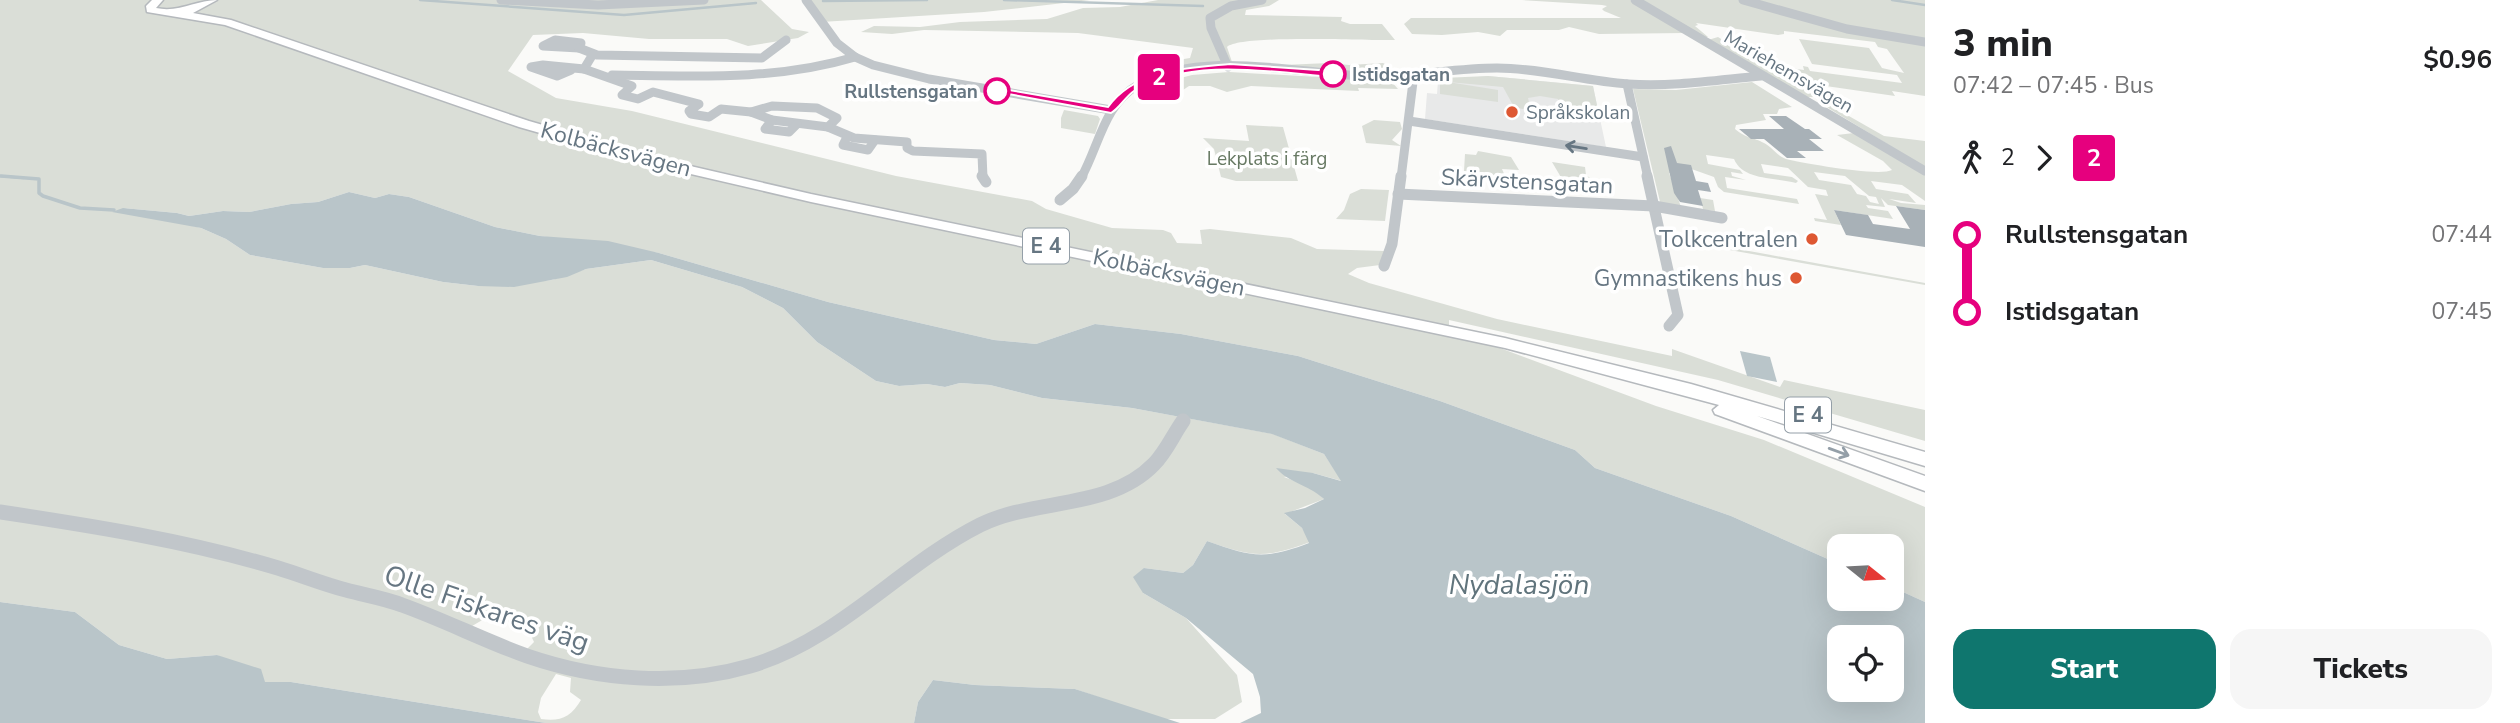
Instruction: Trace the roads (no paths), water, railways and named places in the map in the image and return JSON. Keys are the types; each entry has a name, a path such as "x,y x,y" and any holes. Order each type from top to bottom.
{"highway":[{"path":"158,0 152,4 152,9 173,13"},
{"name":"E 4","path":"173,13 207,3"},
{"name":"Kolbäcksvägen","path":"207,3 213,13 490,107 663,157 815,192 1503,335 1691,382 1925,450"},
{"name":"Kolbäcksvägen","path":"173,13 227,22 524,124 711,176 1429,326 1613,370 1768,412 1925,459"},
{"path":"1613,370 1925,484"}],"street":[{"path":"501,0 617,5 704,0"},
{"path":"806,0 837,43 855,57 902,74 1111,110"},
{"path":"1228,67 1210,28 1210,18 1231,6 1262,0"},
{"name":"Mariehemsvägen","path":"1635,0 1925,171"},
{"path":"1743,0 1847,29 1925,43"},
{"path":"579,48 593,54 762,58 786,40"},
{"path":"584,69 593,54"},
{"path":"608,75 774,75 820,68 855,57"},
{"path":"762,58 774,75"},
{"path":"1060,200 1076,187 1119,98 1162,75 1228,67 1367,76 1500,68 1627,84 1669,84 1761,76"},
{"path":"571,70 584,69 608,75 632,86 678,96 699,104 751,112 772,120 765,129 789,132 797,124 828,127 835,134 850,137 908,142 907,148 919,152 982,154 981,175 986,182"},
{"path":"1384,266 1392,244 1414,74"},
{"name":"Skärvstensgatan","path":"1627,84 1678,315 1669,327"},
{"path":"632,86 622,95 639,99 653,92"},
{"path":"751,112 772,106 817,108 837,117 828,127"},
{"name":"Skärvstensgatan","path":"1409,121 1643,158"},
{"name":"Skärvstensgatan","path":"1398,194 1654,206"},
{"path":"1654,206 1722,218"},
{"name":"Olle Fiskares väg","path":"0,512 53,520 271,566 394,602 535,658 565,667 607,674 675,677 750,666 810,642 950,543 982,524 1009,513 1062,503 1116,487 1136,478 1154,465 1183,421"}],"water":[{"name":"Nydalasjön","path":"349,192 375,198 389,194 409,197 495,227 540,236 608,241 828,302 994,340 1036,344 1095,324 1181,334 1298,356 1440,401 1575,450 1595,468 1731,516 1827,559 1827,611 1904,611 1904,592 1925,602 1925,723 1240,723 1261,713 1260,697 1253,674 1186,618 1143,593 1133,577 1144,568 1183,573 1193,565 1207,541 1258,554 1280,552 1309,543 1302,528 1284,513 1305,508 1324,499 1276,468 1313,473 1341,481 1324,454 1272,434 1132,408 1042,398 990,385 960,383 945,387 927,384 899,386 876,381 817,342 783,308 742,287 651,260 586,269 567,277 514,287 478,286 443,282 365,265 323,268 250,255 226,239 201,228 112,212 123,208 189,216 223,211 249,212 318,202"},
{"path":"1740,351 1770,357 1777,382 1747,376"},
{"path":"0,602 75,612 119,645 167,659 217,655 261,669 265,682 291,682 546,723 0,723"},
{"path":"933,680 975,685 1075,689 1180,723 914,723 918,702"}],"waterway":[{"path":"420,0 624,15 756,3"},
{"path":"823,1 927,0"},
{"path":"1004,0 1203,6"},
{"path":"1892,0 1925,5"},
{"path":"0,176 24,178"},
{"path":"1,176 39,179 39,193 43,196 80,208 114,210"}],"place":[{"name":"Istidsgatan","path":"1333,74"},
{"name":"Rullstensgatan","path":"997,91"},
{"name":"Språkskolan","path":"1512,112"},
{"name":"Tolkcentralen","path":"1812,239"},
{"name":"Gymnastikens hus","path":"1796,278"}],"park label":[{"name":"Lekplats i färg","path":"1267,158"}]}
